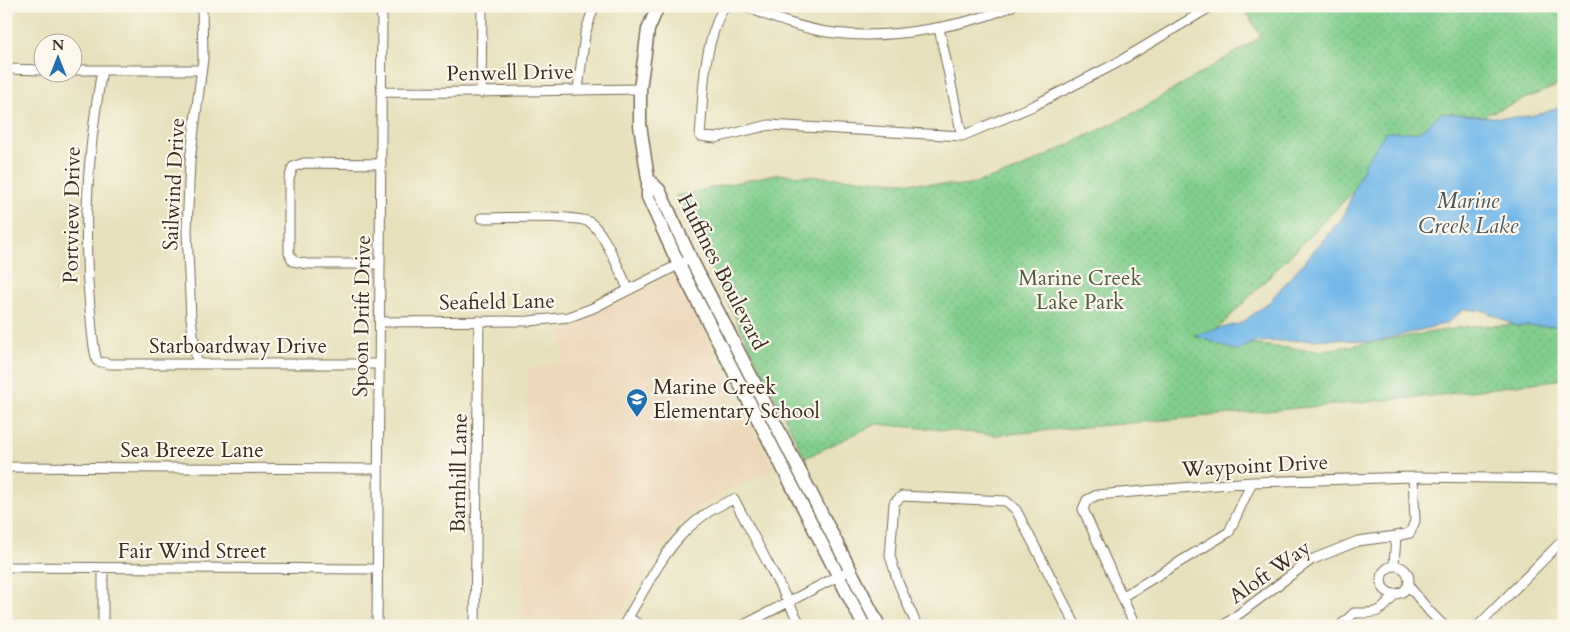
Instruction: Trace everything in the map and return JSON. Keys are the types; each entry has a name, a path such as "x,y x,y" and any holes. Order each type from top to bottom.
{"main road":[{"name":"Huffines Boulevard","path":"658,6 648,30 640,89 640,125 648,180 648,197 679,265 753,411 844,573 879,626"},
{"name":"Huffines Boulevard","path":"648,180 659,190 691,259 767,404 844,573 864,626"}],"street":[{"name":"Sailwind Drive","path":"197,364 191,318 187,231 190,161 202,59 202,6"},
{"name":"Spoon Drift Drive","path":"377,626 382,92 380,6"},
{"path":"481,93 482,6"},
{"path":"578,89 585,34 594,6"},
{"path":"724,6 712,30 704,74 700,136 715,138 769,125 962,136 1032,106 1115,64 1212,6"},
{"path":"744,6 800,27 848,35 897,34 939,28 974,20 1012,6"},
{"path":"939,28 962,136"},
{"path":"6,69 32,70"},
{"path":"82,70 200,70"},
{"name":"Portview Drive","path":"97,361 88,289 86,214 93,124 102,70"},
{"name":"Penwell Drive","path":"382,92 481,93 540,89 640,89"},
{"path":"380,264 307,264 293,261 289,253 289,179 293,167 304,163 381,164"},
{"path":"481,218 574,219 591,223 600,234 628,290"},
{"name":"Seafield Lane","path":"380,322 529,321 569,317 592,308 691,259"},
{"name":"Barnhill Lane","path":"475,626 479,321"},
{"name":"Starboardway Drive","path":"97,361 110,364 379,364"},
{"path":"753,411 767,404"},
{"name":"Sea Breeze Lane","path":"6,467 378,469"},
{"name":"Waypoint Drive","path":"1135,626 1083,509 1087,500 1096,495 1252,482 1413,476 1564,479"},
{"name":"Aloft Way","path":"1223,626 1311,560 1358,541 1410,533 1415,521 1413,476"},
{"path":"1122,596 1229,532 1252,482"},
{"path":"917,626 898,582 890,556 894,503 902,496 1006,501 1016,510 1074,625"},
{"path":"642,626 625,622 676,538 706,511 734,499 801,626"},
{"path":"1394,566 1396,536"},
{"path":"1478,626 1564,539"},
{"path":"1394,566 1406,572 1408,585 1444,626"},
{"path":"1394,566 1382,574 1381,584 1386,591 1394,595"},
{"name":"Fair Wind Street","path":"6,567 378,569"},
{"path":"102,626 103,568"},
{"path":"742,626 844,573"},
{"path":"1340,626 1354,613 1376,613 1388,604 1394,595 1403,592 1408,585"}],"shaded area":[{"name":"Marine Creek Elementary School","path":"675,275 773,468 707,501 683,520 664,544 613,626 523,626 527,369 564,365 561,324 587,318"}],"green space":[{"name":"Marine Creek Lake Park","path":"1243,6 1564,6 1564,83 1483,116 1406,138 1207,340 1319,351 1470,326 1564,324 1564,379 1432,396 997,435 876,424 805,458 675,196 775,174 965,186 1017,170 1136,112 1261,37"}],"water":[{"name":"Marine Creek Lake","path":"1564,103 1564,326 1516,326 1485,311 1464,309 1447,323 1374,342 1336,339 1254,342 1237,351 1194,335 1242,323 1270,301 1343,217 1365,163 1386,132 1419,132 1441,113 1488,117 1521,117 1537,115"}],"place":[{"name":"Marine Creek Elementary School","path":"637,418"}]}
